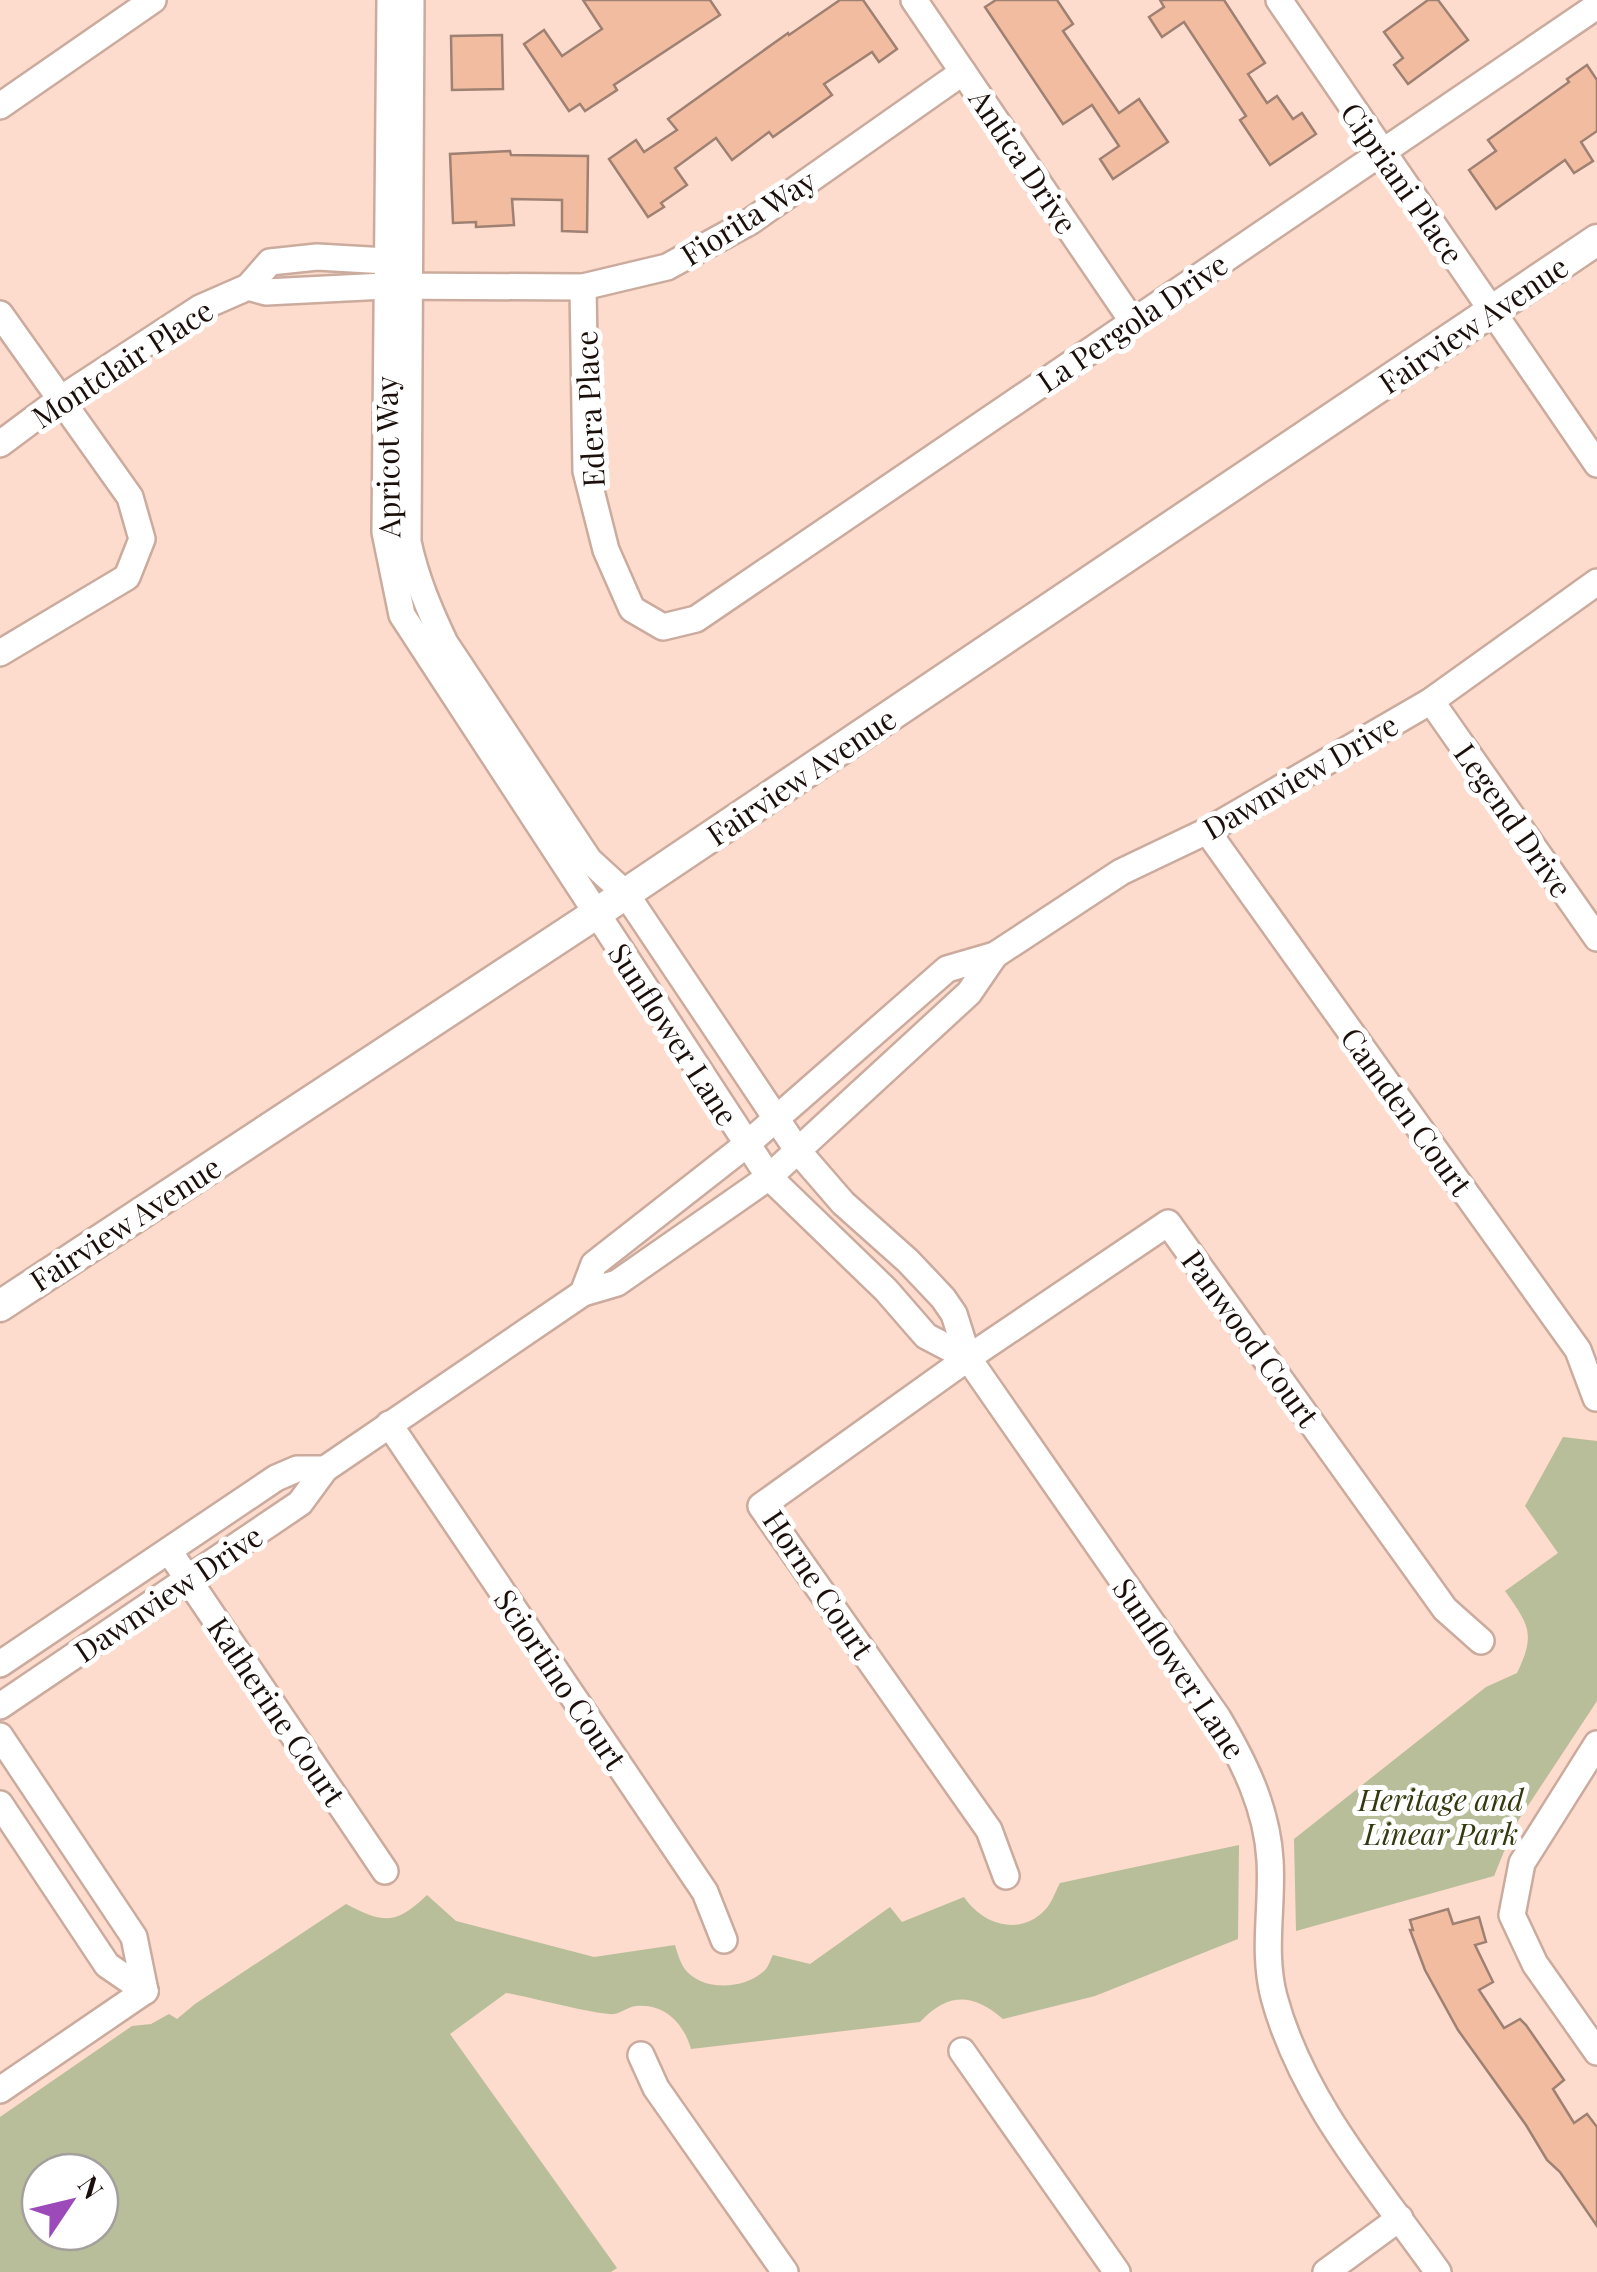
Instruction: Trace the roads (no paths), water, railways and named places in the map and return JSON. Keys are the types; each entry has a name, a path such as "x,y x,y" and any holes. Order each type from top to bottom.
{"street":[{"path":"0,106 154,0"},
{"name":"Apricot Way","path":"390,0 393,278 408,542 416,580 445,643 589,860 626,894"},
{"name":"Apricot Way","path":"411,0 393,278 385,532 402,614 597,913"},
{"name":"Antica Drive","path":"914,0 1133,322"},
{"name":"Cipriani Place","path":"1279,0 1597,464"},
{"name":"La Pergola Drive","path":"663,627 696,619 1597,6"},
{"name":"Fiorita Way","path":"393,278 583,287 668,267 751,220 963,72"},
{"name":"Fairview Avenue","path":"0,1306 626,894 1597,240"},
{"name":"Montclair Place","path":"0,444 58,400 200,308 248,287 266,292 393,278"},
{"name":"Edera Place","path":"583,287 586,471 606,550 632,609 663,627"},
{"path":"0,314 130,497 142,539 126,577 0,653"},
{"name":"Dawnview Drive","path":"583,1292 594,1264 746,1145 947,968 995,955 1121,872 1207,831 1431,701 1597,582"},
{"name":"Legend Drive","path":"1431,701 1597,938"},
{"name":"Camden Court","path":"1207,831 1578,1350 1596,1398"},
{"name":"Sunflower Lane","path":"626,894 798,1152 843,1203 908,1260 943,1298 954,1314 968,1358 1218,1718 1245,1764 1262,1814 1270,1860 1267,1953 1274,1997 1308,2087 1438,2272"},
{"name":"Sunflower Lane","path":"597,913 769,1177 886,1290 926,1336 968,1358"},
{"name":"Dawnview Drive","path":"0,1706 300,1503 325,1469 389,1424 583,1292 618,1283 769,1177 969,993 995,955"},
{"name":"Panwood Court","path":"968,1358 1168,1223 1445,1609 1482,1641"},
{"name":"Horne Court","path":"968,1358 761,1506 989,1830 1006,1876"},
{"name":"Sciortino Court","path":"389,1424 705,1892 724,1940"},
{"name":"Dawnview Drive","path":"0,1664 276,1478 297,1469 325,1469"},
{"name":"Katherine Court","path":"169,1551 385,1871"},
{"path":"0,1736 134,1937 145,1991"},
{"path":"1597,1744 1522,1862 1512,1914 1535,1964 1597,2052"},
{"path":"0,1804 108,1965 145,1991"},
{"path":"0,2090 145,1991"},
{"path":"962,2051 1117,2272"},
{"path":"640,2055 656,2088 786,2272"},
{"path":"1326,2272 1400,2218"}],"park label":[{"name":"Heritage and Linear Park","path":"1441,1816"}]}
